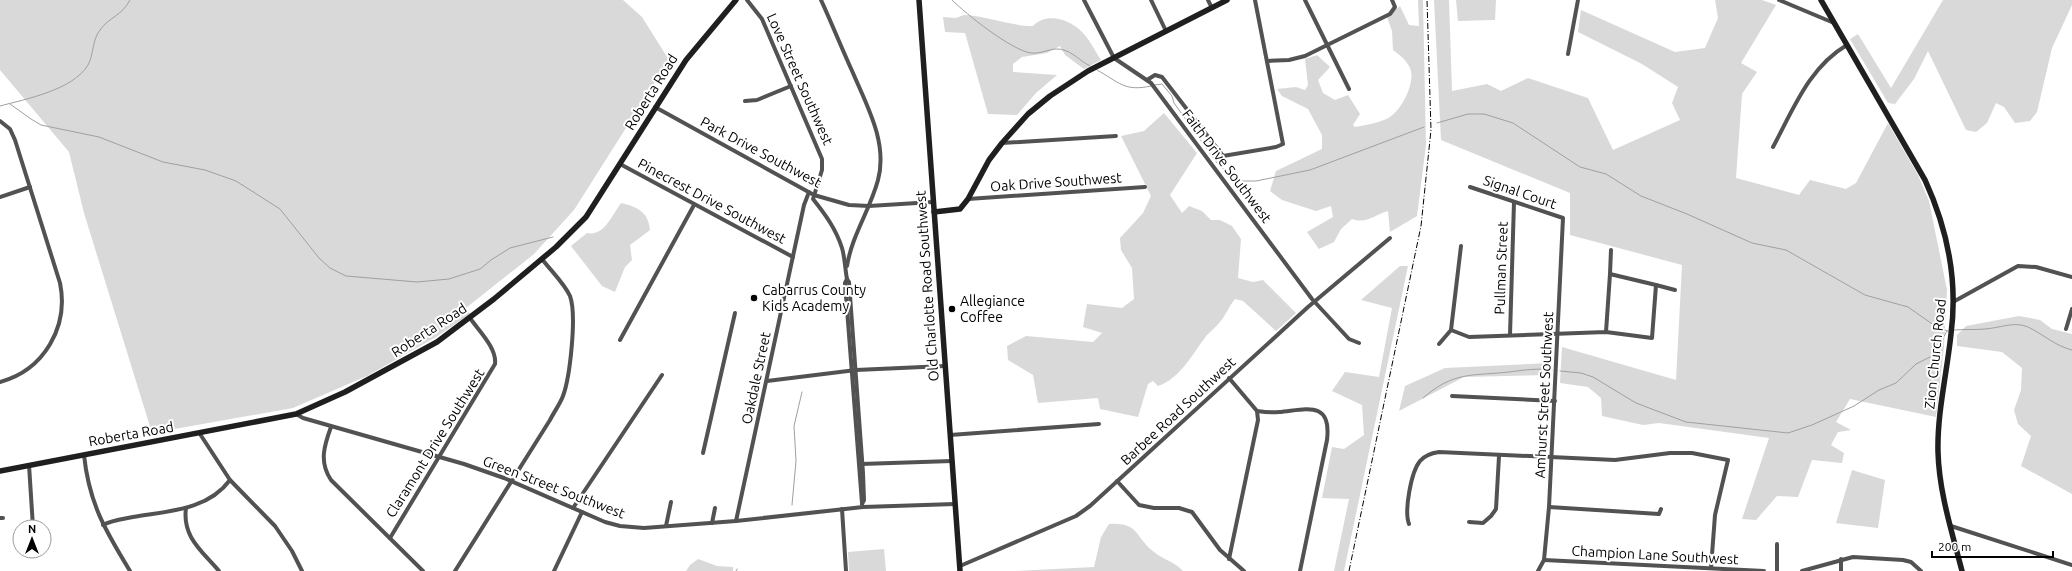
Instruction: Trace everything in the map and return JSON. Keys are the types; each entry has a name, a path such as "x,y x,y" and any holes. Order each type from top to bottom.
{"street":[{"name":"Roberta Road","path":"0,471 200,434 296,414 345,392 437,342 470,318 542,259 586,217 655,107 700,40 736,0"},
{"name":"Love Street Southwest","path":"746,0 762,19 822,160 822,170 814,195"},
{"path":"822,0 871,116 878,137 880,172 869,206 855,235 846,270"},
{"name":"Old Charlotte Road Southwest","path":"919,0 960,569"},
{"name":"Faith Drive Southwest","path":"1084,0 1114,58 1154,87 1315,302 1349,339 1358,343"},
{"path":"1151,0 1166,31"},
{"path":"1208,0 1212,8"},
{"path":"934,212 960,209 968,199 979,177 1002,143 1028,114 1050,96 1071,81 1228,0"},
{"path":"1149,82 1155,75 1162,77 1223,156 1276,147 1283,144 1255,0"},
{"path":"1305,0 1349,89"},
{"path":"1267,61 1298,58 1390,14 1395,6 1392,0"},
{"path":"1568,54 1578,0"},
{"path":"1779,0 1835,24"},
{"name":"Zion Church Road","path":"1822,0 1932,196 1940,220 1949,258 1953,302 1938,451 1940,476 1962,571"},
{"path":"1773,147 1815,73 1826,60 1847,45"},
{"path":"745,101 757,100 791,86"},
{"name":"Park Drive Southwest","path":"655,107 814,195 843,204 869,206 933,202"},
{"path":"0,121 10,129 16,140 60,283 61,316 55,338 46,352 35,364 23,373 0,382"},
{"path":"1002,143 1116,136"},
{"name":"Pinecrest Drive Southwest","path":"620,164 793,257"},
{"path":"0,197 30,187"},
{"name":"Signal Court","path":"1470,187 1563,218"},
{"name":"Oak Drive Southwest","path":"968,199 1145,188"},
{"name":"Oakdale Street","path":"736,521 804,205 809,192"},
{"path":"814,195 813,198 827,216 837,235 842,249 847,279 849,282 863,464 864,500 862,505"},
{"name":"Pullman Street","path":"1510,335 1514,202"},
{"path":"620,340 694,205"},
{"name":"Amhurst Street Southwest","path":"1538,571 1544,560 1549,507 1563,218"},
{"name":"Barbee Road Southwest","path":"960,569 1076,516 1090,506 1229,378 1390,238"},
{"path":"1440,344 1451,330 1461,246"},
{"path":"1606,332 1611,250"},
{"path":"455,571 563,398 568,381 572,329 571,300 565,288 542,259"},
{"path":"1953,302 2018,266 2036,267 2072,277"},
{"path":"1610,274 1675,290"},
{"path":"847,279 845,283 862,505"},
{"path":"1451,330 1470,337 1606,332 1652,338 1656,285"},
{"path":"2066,329 2072,309"},
{"path":"703,453 735,312"},
{"name":"Claramont Drive Southwest","path":"390,538 495,364 495,358 491,348 470,318"},
{"path":"767,381 856,370 946,366"},
{"path":"573,508 662,375"},
{"path":"1229,378 1257,410 1258,420 1229,559"},
{"path":"1452,396 1555,401"},
{"path":"1257,410 1276,413 1308,408 1322,414 1327,423 1327,440 1300,571"},
{"name":"Green Street Southwest","path":"296,414 303,418 331,427 440,457 511,481 582,512 620,526 666,526 736,521 842,509 862,505 955,504"},
{"path":"950,435 1099,424"},
{"path":"331,427 324,451 323,461 330,480 423,571"},
{"path":"200,434 230,480 275,526 292,551 302,571"},
{"path":"1409,524 1407,512 1414,471 1424,458 1431,453 1440,452 1499,456 1615,460 1670,453 1692,453 1728,460 1715,514 1711,568"},
{"path":"84,455 91,494 103,525 130,571"},
{"path":"1469,522 1483,523 1496,509 1499,456"},
{"path":"858,464 952,461"},
{"path":"29,465 32,519"},
{"path":"103,525 116,520 186,508 214,496 230,480"},
{"path":"1117,482 1139,505 1145,508 1178,508 1192,512 1229,559 1244,571"},
{"path":"666,526 671,502"},
{"path":"1549,507 1658,514 1661,509"},
{"path":"186,508 185,520 187,532 219,571"},
{"path":"712,523 715,508"},
{"path":"842,509 846,571"},
{"path":"554,571 582,512"},
{"path":"1951,526 2072,565"},
{"path":"1777,544 1777,571"},
{"path":"1802,571 1841,559 1853,557 1903,560 1911,562 1921,571"},
{"path":"1841,559 1841,571"},
{"name":"Champion Lane Southwest","path":"1544,560 1764,571"}],"shaded area":[{"path":"0,0 623,0 642,17 669,60 574,210 534,254 466,308 470,314 436,337 367,376 293,408 152,433 84,213 69,152 0,70"},
{"path":"1418,0 1423,0 1426,145 1417,216 1390,232 1388,211 1366,220 1352,219 1341,229 1334,242 1319,249 1307,232 1333,217 1331,206 1316,211 1282,200 1270,191 1276,171 1322,149 1322,135 1308,109 1282,96 1277,89 1296,87 1305,90 1308,85 1305,59 1317,55 1330,67 1318,80 1323,93 1335,100 1348,95 1360,114 1353,125 1355,127 1378,122 1390,117 1403,103 1409,90 1411,83 1411,71 1401,56 1393,50 1392,31 1387,17 1400,6 1409,25 1419,26"},
{"path":"1434,0 1449,0 1452,91 1487,84 1501,91 1528,78 1588,98 1613,150 1680,120 1672,103 1678,87 1642,64 1578,32 1581,10 1675,52 1705,48 1718,18 1715,0 1762,0 1776,5 1741,63 1757,72 1742,94 1736,178 1799,195 1810,180 1846,189 1856,183 1888,123 1918,175 1929,201 1947,290 1944,346 1936,417 1850,399 1836,422 1851,430 1838,432 1831,445 1844,453 1842,463 1812,460 1798,497 1777,496 1756,520 1742,519 1769,438 1659,423 1643,425 1602,416 1601,398 1588,387 1560,383 1562,347 1676,380 1682,265 1570,235 1570,193 1441,140"},
{"path":"1456,0 1496,0 1495,20 1458,21"},
{"path":"1943,0 2072,0 2072,5 2052,48 2037,112 2030,121 2015,123 2004,107 1996,103 1987,123 1976,132 1966,130 1928,51 1914,79 1895,104 1888,103 1850,39 1858,34 1891,88"},
{"path":"964,15 982,17 1024,26 1033,26 1044,19 1051,18 1064,20 1084,34 1101,60 1084,69 1065,55 1060,46 1047,53 1022,57 1013,64 1013,72 1057,75 1036,93 1017,115 988,114 965,33 945,32 943,17 956,18"},
{"path":"1164,113 1197,153 1170,195 1182,213 1189,206 1202,211 1211,220 1220,220 1232,226 1241,239 1238,278 1253,282 1263,280 1296,313 1276,331 1243,301 1235,299 1217,326 1207,335 1186,365 1173,378 1158,386 1153,381 1148,384 1138,417 1100,409 1098,398 1038,403 1033,375 1008,360 1007,346 1026,336 1093,342 1102,333 1083,327 1087,304 1122,308 1134,299 1132,268 1121,250 1120,238 1143,213 1151,196 1121,136 1144,131"},
{"path":"621,203 637,208 641,211 647,218 650,230 630,245 632,260 625,267 615,292 602,286 571,246 587,233 598,232 603,228 611,219"},
{"path":"1400,266 1408,266 1344,571 1334,571 1349,499 1322,498 1332,447 1344,449 1364,435 1362,405 1332,391 1345,372 1379,377 1392,308 1361,300"},
{"path":"2019,316 2040,320 2052,329 2072,334 2072,494 2021,466 2031,436 2018,424 2014,410 2021,390 2022,368 2002,352 1957,346 1957,335 1966,326"},
{"path":"1550,363 1549,375 1464,377 1399,411 1405,386 1445,368"},
{"path":"1852,470 1885,480 1878,528 1836,523"},
{"path":"1109,524 1126,525 1132,528 1154,552 1183,571 1015,571 1094,567 1101,537"},
{"path":"884,549 886,571 849,571 848,552"},
{"path":"698,559 717,566 733,567 733,571 686,571 690,565"}],"waterway":[{"path":"0,106 48,92 72,81 81,74 90,61 97,34 107,22 123,10 130,0"},
{"path":"952,0 989,31 1022,50 1031,53 1055,49 1065,50 1090,66"},
{"path":"1097,70 1128,87 1142,88 1151,86"},
{"path":"1154,85 1162,84 1172,96 1174,103 1217,163 1233,178 1239,181 1256,181 1310,170 1424,127"},
{"path":"10,104 41,125 99,137 163,162 205,170 236,181 280,209 319,258 330,268 346,276 417,282 449,279 480,269 510,248 553,237"},
{"path":"1437,123 1468,114 1484,114 1513,123 1580,167 1606,174 1641,196 1687,214 1752,243 1786,250 1865,295 1908,307 1938,328 1948,331"},
{"path":"1954,330 1985,329 2023,325 2060,346 2072,350"},
{"path":"1942,346 1943,338 1947,331"},
{"path":"1560,371 1581,373 1593,377 1636,403 1686,422 1788,433 1812,425 1854,406 1879,390 1896,383 1916,364 1940,352"},
{"path":"1423,398 1444,383 1464,376 1541,369 1552,370"},
{"path":"792,505 796,461 794,426 802,392"}],"railway":[{"path":"1349,571 1421,226 1431,130 1427,0"}],"place":[{"name":"Cabarrus County Kids Academy","path":"754,298"},
{"name":"Allegiance Coffee","path":"952,309"}]}
